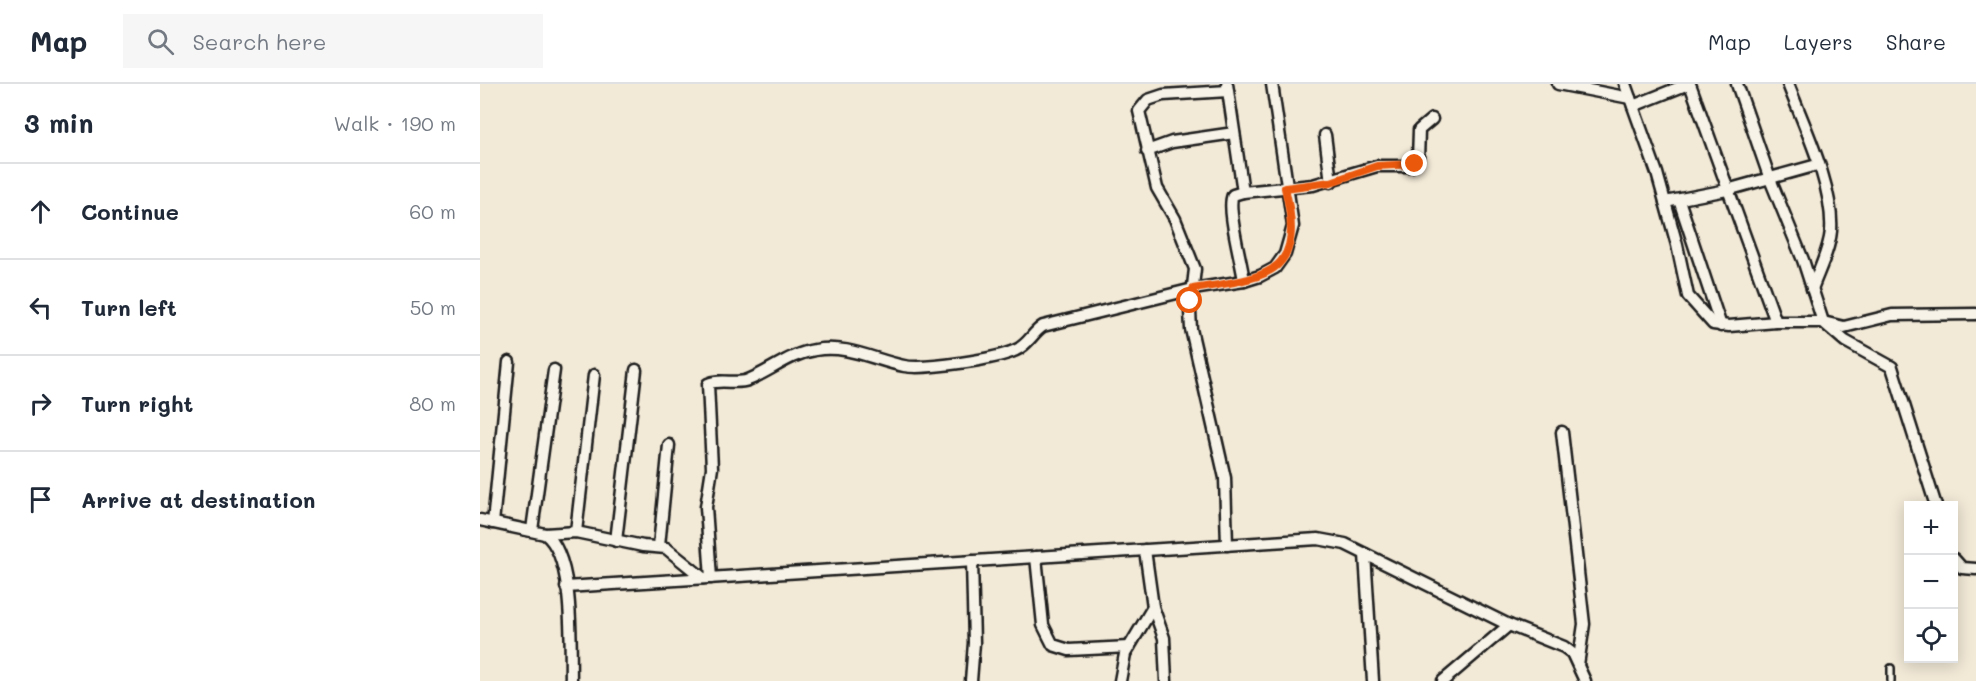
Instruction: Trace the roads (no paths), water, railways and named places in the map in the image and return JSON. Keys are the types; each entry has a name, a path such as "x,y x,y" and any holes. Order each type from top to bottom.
{"street":[{"path":"707,578 706,507 712,468 708,384 747,380 778,362 814,350 848,350 908,367 940,365 1004,353 1023,346 1035,331 1043,326 1193,289 1244,281 1260,276 1275,268 1285,254 1293,226 1285,188 1272,84"},
{"path":"1558,84 1631,102 1689,84 1776,322"},
{"path":"1625,84 1665,202 1690,300 1708,320 1721,326 1776,322 1822,322 1844,327 1892,315 1976,314"},
{"path":"1737,84 1822,322 1845,340 1892,367 1934,501"},
{"path":"1788,84 1817,165 1830,211 1831,231 1828,248 1812,289"},
{"path":"1227,545 1225,478 1191,328 1190,311 1196,275 1175,219 1159,192 1138,117 1142,105 1148,100 1163,95 1228,88 1243,192"},
{"path":"1244,281 1230,203 1233,195 1331,182 1377,166 1415,164 1419,154 1419,130 1432,119"},
{"path":"1147,151 1172,142 1234,134"},
{"path":"1325,135 1331,182"},
{"path":"1665,202 1727,190 1817,165"},
{"path":"1679,200 1721,326"},
{"path":"493,523 509,362"},
{"path":"532,530 554,370"},
{"path":"616,541 636,370"},
{"path":"576,532 594,375"},
{"path":"1562,432 1584,624 1578,665"},
{"path":"659,546 669,445"},
{"path":"480,520 532,530 554,540 560,552 566,587 571,681"},
{"path":"545,534 576,532 616,541 659,546 668,549 707,578"},
{"path":"566,587 1318,539 1345,544 1509,625 1564,647 1572,653 1585,681"},
{"path":"1145,550 1153,607 1164,638 1166,681"},
{"path":"1365,554 1373,681"},
{"path":"1036,557 1043,626 1053,645 1069,650 1129,647"},
{"path":"971,681 974,643 972,561"},
{"path":"1958,564 1962,568 1976,569"},
{"path":"1120,681 1129,647 1153,607"},
{"path":"1443,681 1509,625"}],"lane":[{"path":"1891,668 1891,681"}]}
